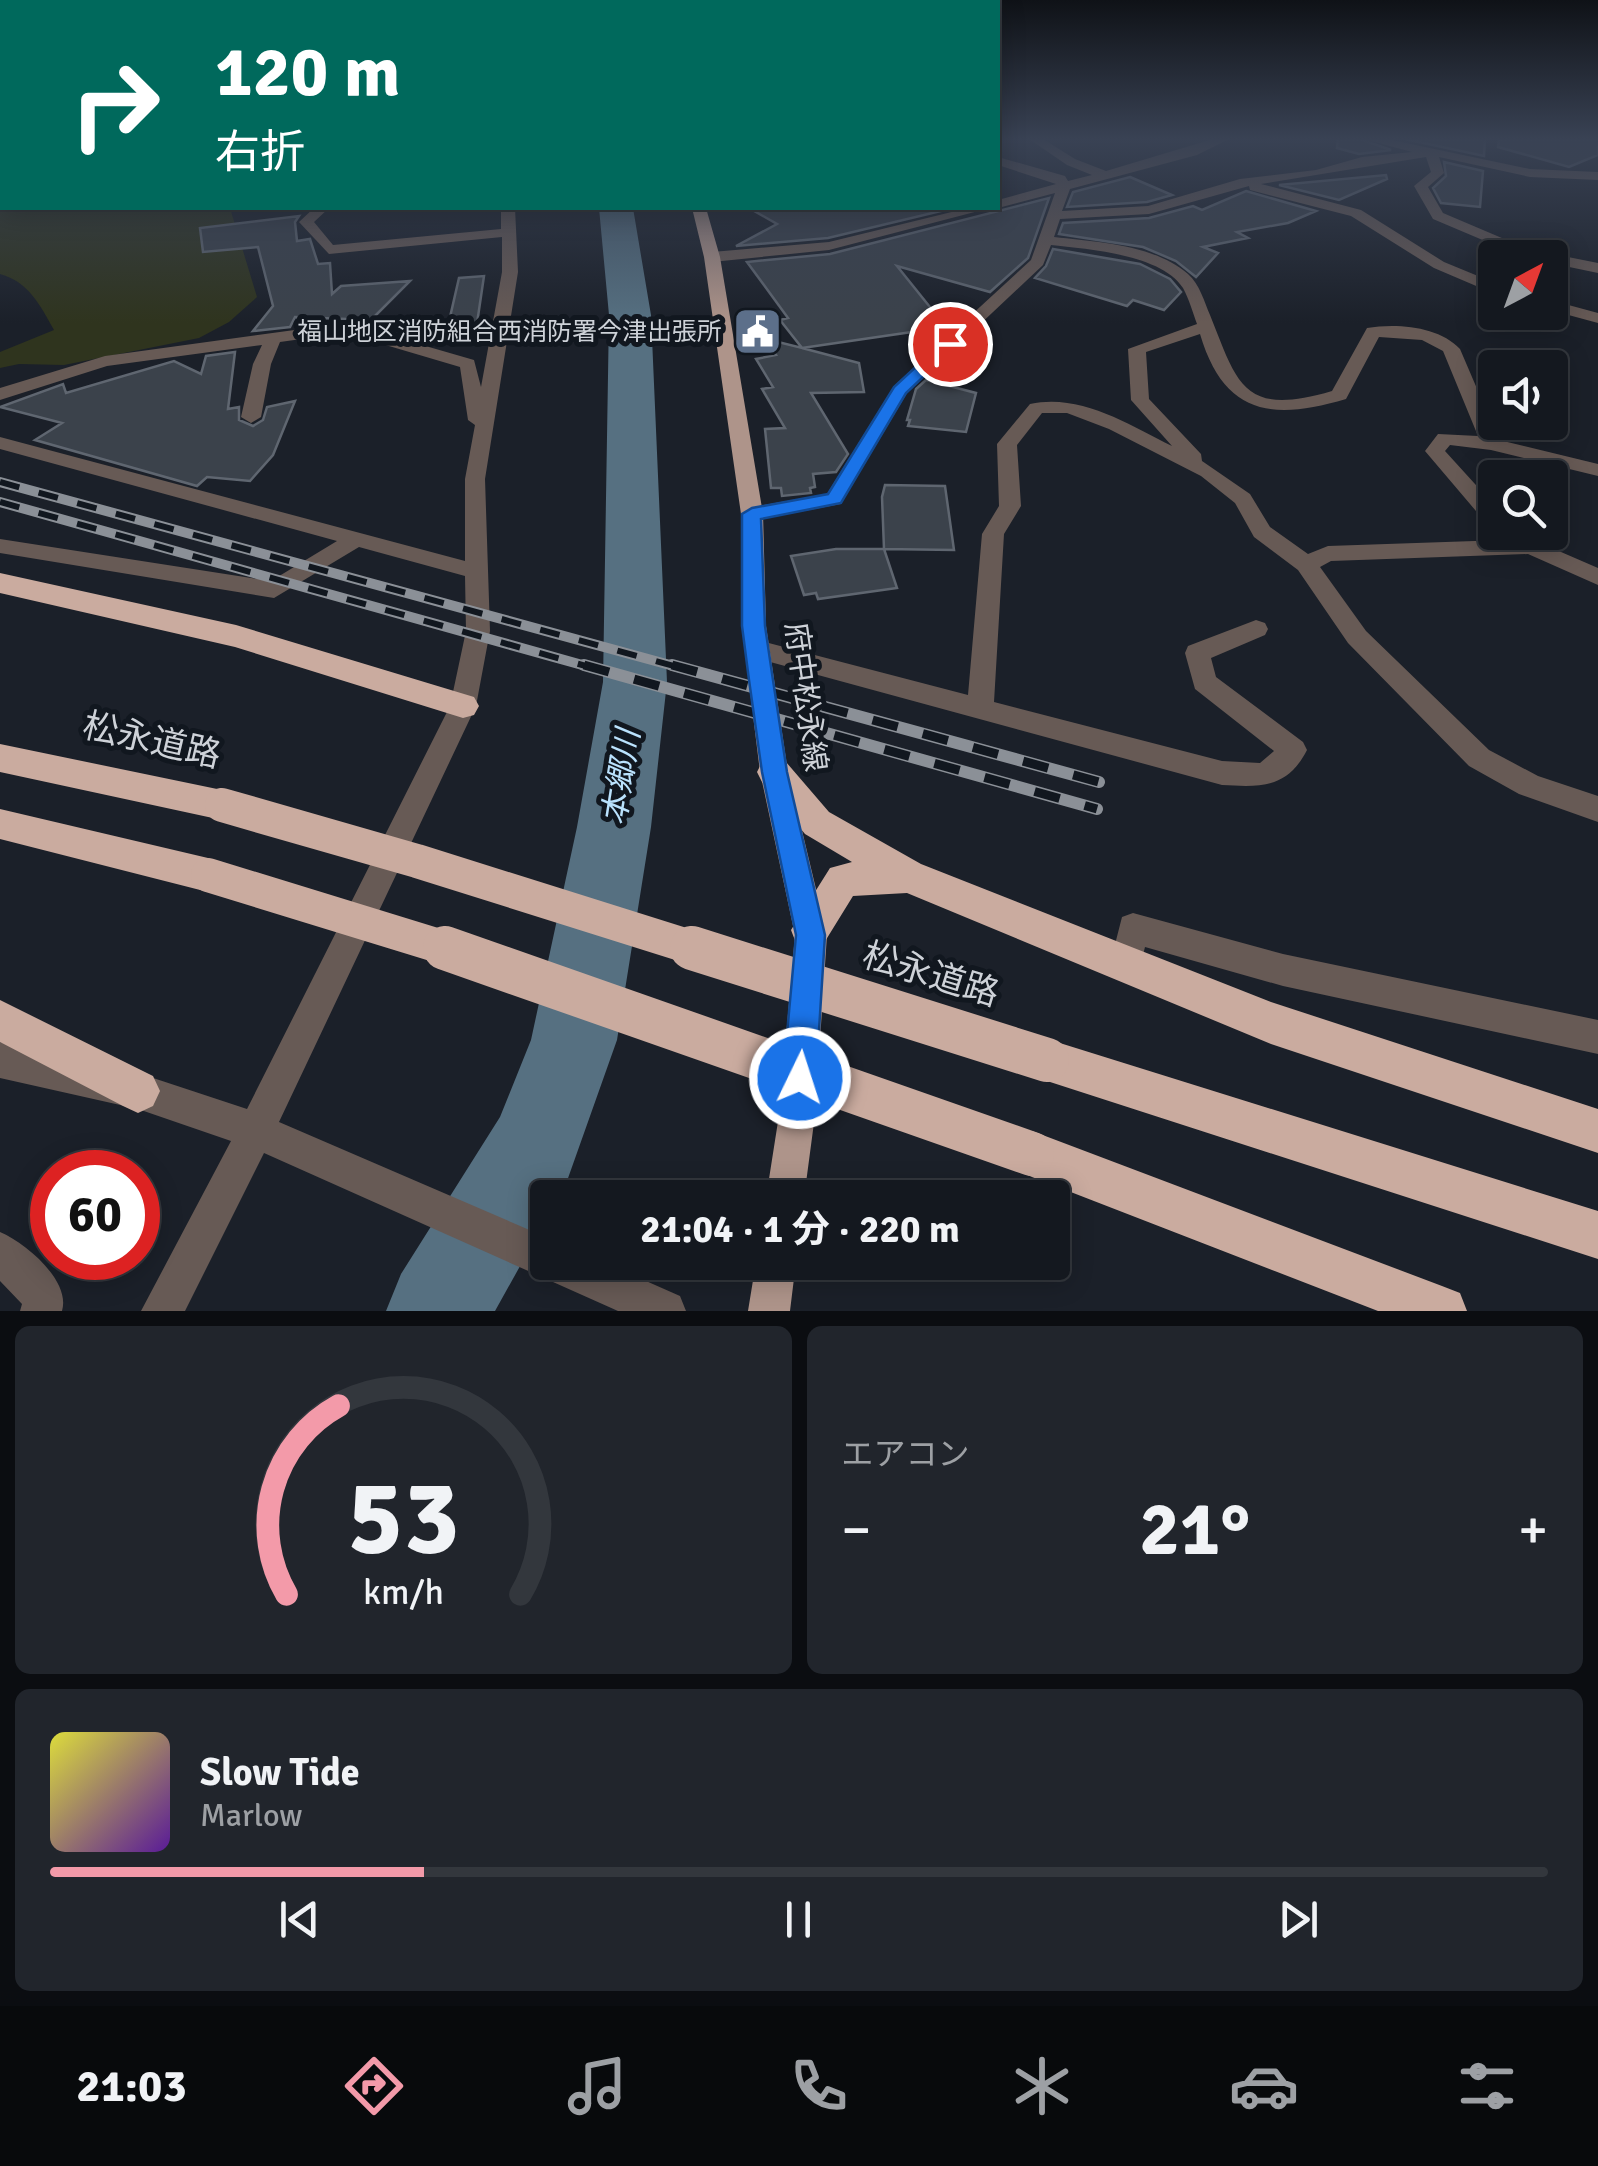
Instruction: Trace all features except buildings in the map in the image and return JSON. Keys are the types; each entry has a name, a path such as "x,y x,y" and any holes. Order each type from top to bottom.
{"highway":[{"path":"0,583 236,636 463,706"},
{"path":"0,744 56,767"},
{"name":"松永道路","path":"0,758 222,805 417,861 1598,1236"},
{"path":"774,772 817,823 908,876 1271,1023 1598,1132"},
{"path":"0,824 208,875 380,926 1032,1154 1442,1311"},
{"path":"810,930 843,880 908,876"},
{"path":"0,1020 138,1091"}],"main road":[{"name":"府中松永線","path":"700,210 712,257 752,514 757,649 774,772 810,930 797,1114 788,1180"},
{"path":"770,1311 774,1280"}],"street":[{"path":"752,514 834,499 900,390 1038,262 1060,200"},
{"path":"1055,215 1096,216 1149,210 1182,200"},
{"path":"1306,200 1356,213 1440,265 1478,282"},
{"path":"1429,200 1438,216 1495,240"},
{"path":"320,210 306,222 329,250 510,232"},
{"path":"162,1311 196,1254 463,706 478,631 475,479 510,272 508,210"},
{"path":"908,210 918,224"},
{"path":"712,257 829,246 974,210"},
{"path":"1044,240 1128,254 1168,267 1187,281 1223,374 1250,400 1282,407 1304,406 1339,395 1373,332 1404,332 1444,342 1451,349 1491,444"},
{"path":"1568,262 1598,268"},
{"path":"1568,309 1598,318"},
{"path":"0,394 105,361 346,328 468,364 482,440"},
{"path":"1206,328 1136,349 1140,400 1208,472 1243,499 1262,532 1306,564 1356,637 1479,758 1529,784 1598,810"},
{"path":"251,418 262,364 274,335"},
{"path":"0,376 33,368 57,376"},
{"path":"980,708 993,534 1010,506 1007,444 1037,408 1070,408 1116,425 1208,472"},
{"path":"1478,501 1435,452 1445,438 1491,444 1598,470"},
{"path":"0,443 475,571"},
{"path":"0,546 274,590 355,540"},
{"path":"1306,564 1328,554 1478,543"},
{"path":"1542,550 1598,577"},
{"path":"757,649 1222,773 1266,775 1293,750 1204,682 1197,653 1256,629"},
{"path":"1126,964 1133,928 1283,970 1598,1037"},
{"path":"0,1060 138,1091 254,1130 530,1251"},
{"path":"0,1252 45,1298 40,1311"},
{"path":"595,1280 665,1311"}],"green space":[{"path":"0,210 231,210 257,297 229,322 199,338 64,365 19,364 0,368 0,352 54,330 26,289 0,274"}],"waterway":[{"name":"本郷川","path":"438,1311 534,1148 574,1040 614,827 635,682 630,315 616,210"}],"railway":[{"path":"0,482 681,668"},
{"path":"0,502 593,668"},
{"path":"584,665 1097,809"},
{"path":"672,665 1099,782"}],"place":[{"name":"福山地区消防組合西消防署今津出張所","path":"757,331"}],"route":[{"path":"800,1078 811,935 774,772 761,680 754,626 752,514 834,499 900,390 950,344"}]}
